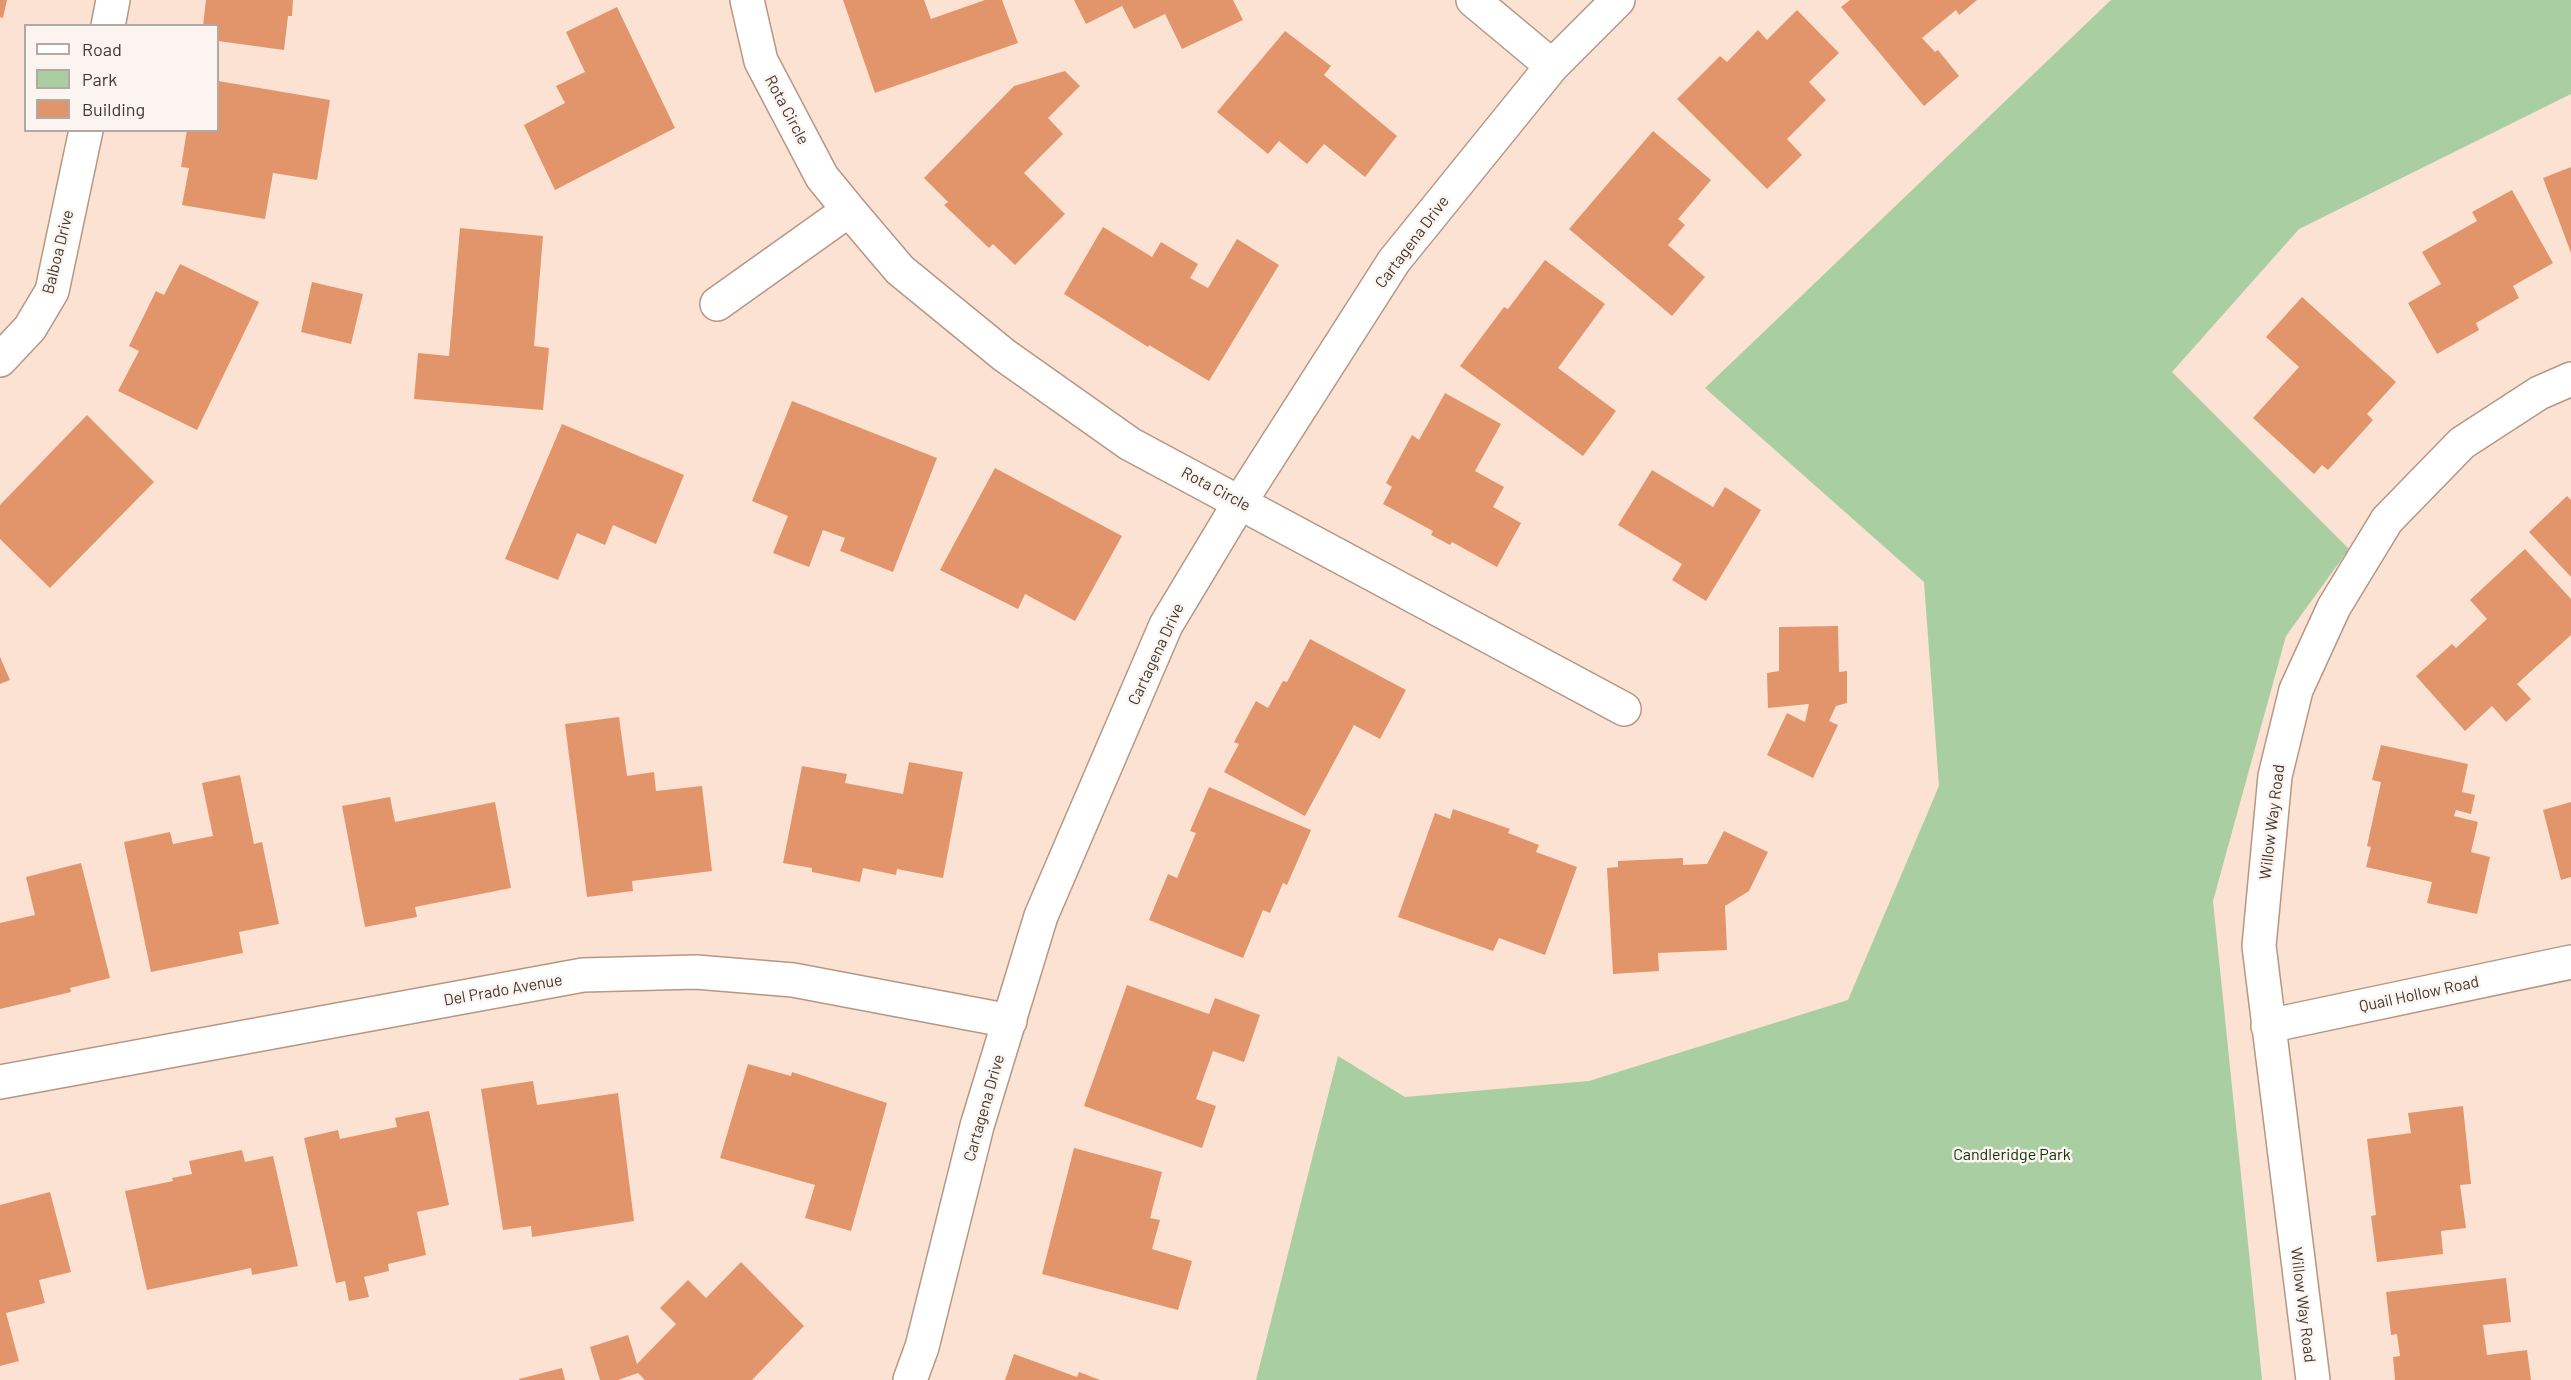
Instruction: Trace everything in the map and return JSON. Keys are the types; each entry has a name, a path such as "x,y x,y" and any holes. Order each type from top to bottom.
{"street":[{"path":"108,24 113,0"},
{"name":"Rota Circle","path":"747,0 761,61 822,177 900,270 1004,355 1131,444 1624,709"},
{"path":"1473,0 1552,66"},
{"name":"Cartagena Drive","path":"910,1380 922,1347 977,1126 1041,916 1166,626 1240,502 1394,261 1552,66 1618,0"},
{"name":"Balboa Drive","path":"0,360 30,328 52,291 86,132"},
{"path":"717,303 849,210"},
{"name":"Willow Way Road","path":"2313,1380 2259,946 2275,776 2296,690 2334,607 2388,520 2462,443 2539,393 2571,379"},
{"name":"Quail Hollow Road","path":"2268,1026 2571,962"},
{"name":"Del Prado Avenue","path":"0,1082 583,975 696,972 793,980 1010,1021"}],"green space":[{"name":"Candleridge Park","path":"2111,0 2571,0 2571,94 2299,229 2172,372 2349,549 2286,636 2213,901 2262,1380 1256,1380 1338,1056 1405,1097 1589,1081 1848,1000 1939,786 1924,582 1705,388"}],"building":[{"path":"0,0 7,0 3,18 0,17"},
{"path":"206,0 293,0 292,16 288,16 284,50 219,41 219,24 203,24"},
{"path":"843,0 924,0 931,19 985,0 1002,0 1018,43 875,93"},
{"path":"1074,0 1233,0 1243,20 1182,49 1165,14 1134,29 1122,6 1086,24"},
{"path":"1850,0 1977,0 1959,15 1956,10 1922,38 1935,52 1938,50 1959,76 1924,106 1841,7"},
{"path":"617,7 675,128 555,190 524,125 565,103 556,86 585,72 566,32"},
{"path":"1797,10 1839,53 1809,82 1826,100 1787,139 1802,155 1767,189 1677,99 1720,56 1727,62 1758,30 1767,40"},
{"path":"1285,31 1331,66 1324,75 1397,136 1365,177 1324,144 1307,164 1279,141 1268,154 1217,112"},
{"path":"1065,71 1080,86 1048,118 1063,134 1024,173 1065,214 1015,265 993,244 989,248 944,205 948,202 924,178 1014,86"},
{"path":"219,81 330,100 317,180 273,173 265,219 182,205 189,168 181,167 187,132 219,132"},
{"path":"1653,131 1711,180 1678,219 1685,225 1668,245 1705,277 1672,316 1569,229"},
{"path":"2571,167 2571,253 2543,178"},
{"path":"2512,190 2553,263 2513,286 2519,298 2476,323 2479,330 2437,354 2408,303 2441,284 2422,252 2477,221 2472,212"},
{"path":"1103,227 1152,257 1161,242 1198,264 1190,278 1208,288 1237,239 1279,265 1209,381 1149,345 1148,347 1064,294"},
{"path":"460,228 543,236 534,346 549,348 543,410 414,399 418,353 449,356"},
{"path":"1545,260 1605,304 1558,368 1616,411 1583,456 1460,366 1504,307 1508,309"},
{"path":"180,264 259,302 197,430 118,391 139,351 129,346 156,291 164,295"},
{"path":"312,282 363,294 351,344 301,332"},
{"path":"2302,297 2396,382 2367,414 2373,420 2328,470 2322,465 2314,474 2253,418 2299,367 2266,337"},
{"path":"1445,393 1501,424 1475,471 1504,487 1493,507 1521,523 1497,567 1452,542 1450,545 1431,535 1433,531 1383,504 1392,487 1386,483 1412,435 1419,440"},
{"path":"792,401 937,458 893,572 840,551 845,538 823,530 809,567 773,553 788,516 752,501"},
{"path":"87,415 154,482 50,588 0,539 0,505"},
{"path":"562,424 684,475 656,544 613,525 605,545 577,533 558,580 505,559"},
{"path":"995,468 1122,536 1075,621 1025,594 1018,609 940,570"},
{"path":"1652,470 1713,507 1725,487 1761,510 1706,601 1672,580 1682,564 1618,525"},
{"path":"2567,496 2571,500 2571,577 2529,532"},
{"path":"2525,549 2571,599 2571,635 2517,684 2531,699 2506,722 2492,706 2465,731 2416,676 2452,644 2456,648 2487,619 2470,600"},
{"path":"1838,626 1839,672 1847,671 1847,703 1836,706 1829,721 1838,725 1813,778 1767,755 1787,713 1805,722 1809,704 1768,708 1767,673 1779,671 1779,627"},
{"path":"1310,639 1406,690 1380,739 1354,725 1305,816 1224,772 1239,744 1234,742 1256,701 1268,708 1283,681 1287,682"},
{"path":"0,657 10,680 0,684"},
{"path":"619,717 627,776 654,772 656,791 702,786 712,871 632,881 633,891 587,897 565,724"},
{"path":"2381,745 2468,764 2462,792 2475,795 2471,814 2456,810 2454,816 2478,822 2471,852 2490,857 2477,914 2427,903 2432,882 2366,867 2371,847 2367,846 2381,782 2372,780"},
{"path":"909,762 963,772 943,878 897,869 896,875 863,868 860,882 812,872 812,868 783,863 802,766 847,774 845,783 903,794"},
{"path":"240,775 254,844 262,842 279,924 239,932 243,953 151,972 124,842 170,832 173,844 213,836 202,783"},
{"path":"1209,787 1311,830 1287,885 1283,883 1270,913 1263,910 1243,958 1149,920 1168,874 1177,878 1196,833 1190,831"},
{"path":"390,797 395,822 495,802 511,888 415,907 417,917 365,927 342,806"},
{"path":"2571,802 2571,877 2561,880 2543,810"},
{"path":"1453,809 1510,829 1508,833 1539,845 1536,852 1577,867 1545,955 1499,938 1493,951 1398,917 1435,813 1450,819"},
{"path":"1724,831 1768,852 1749,891 1725,906 1727,950 1658,953 1659,971 1613,974 1607,868 1618,867 1618,861 1683,858 1683,865 1707,864"},
{"path":"81,863 110,978 70,988 71,992 0,1009 0,923 35,915 26,877"},
{"path":"1127,985 1209,1014 1215,998 1260,1015 1244,1062 1213,1051 1196,1099 1216,1106 1202,1148 1084,1106"},
{"path":"748,1064 791,1076 792,1072 887,1103 851,1231 805,1218 815,1185 720,1158"},
{"path":"533,1081 537,1105 618,1093 634,1221 532,1237 531,1226 503,1230 481,1089"},
{"path":"2463,1106 2471,1184 2460,1185 2466,1228 2441,1231 2443,1254 2377,1262 2371,1216 2376,1215 2367,1139 2411,1133 2408,1113"},
{"path":"429,1111 449,1205 417,1212 426,1255 388,1264 389,1271 364,1277 369,1297 349,1301 345,1281 336,1283 304,1138 338,1130 340,1139 397,1127 395,1118"},
{"path":"1074,1148 1162,1172 1150,1218 1160,1220 1152,1249 1192,1261 1178,1310 1042,1274"},
{"path":"242,1150 245,1162 273,1156 298,1266 252,1275 251,1268 147,1290 125,1191 173,1181 172,1178 192,1174 189,1161"},
{"path":"50,1192 71,1272 39,1280 45,1303 6,1313 19,1361 0,1366 0,1205"},
{"path":"741,1262 804,1326 752,1380 645,1380 638,1373 618,1380 600,1380 590,1347 628,1335 637,1364 676,1324 660,1308 688,1280 706,1298"},
{"path":"2506,1278 2511,1322 2483,1325 2487,1355 2527,1350 2531,1380 2395,1380 2393,1357 2400,1356 2397,1334 2391,1335 2386,1292"},
{"path":"1014,1354 1077,1377 1079,1372 1100,1380 1005,1380"},
{"path":"562,1368 565,1380 519,1380 519,1379"}]}
